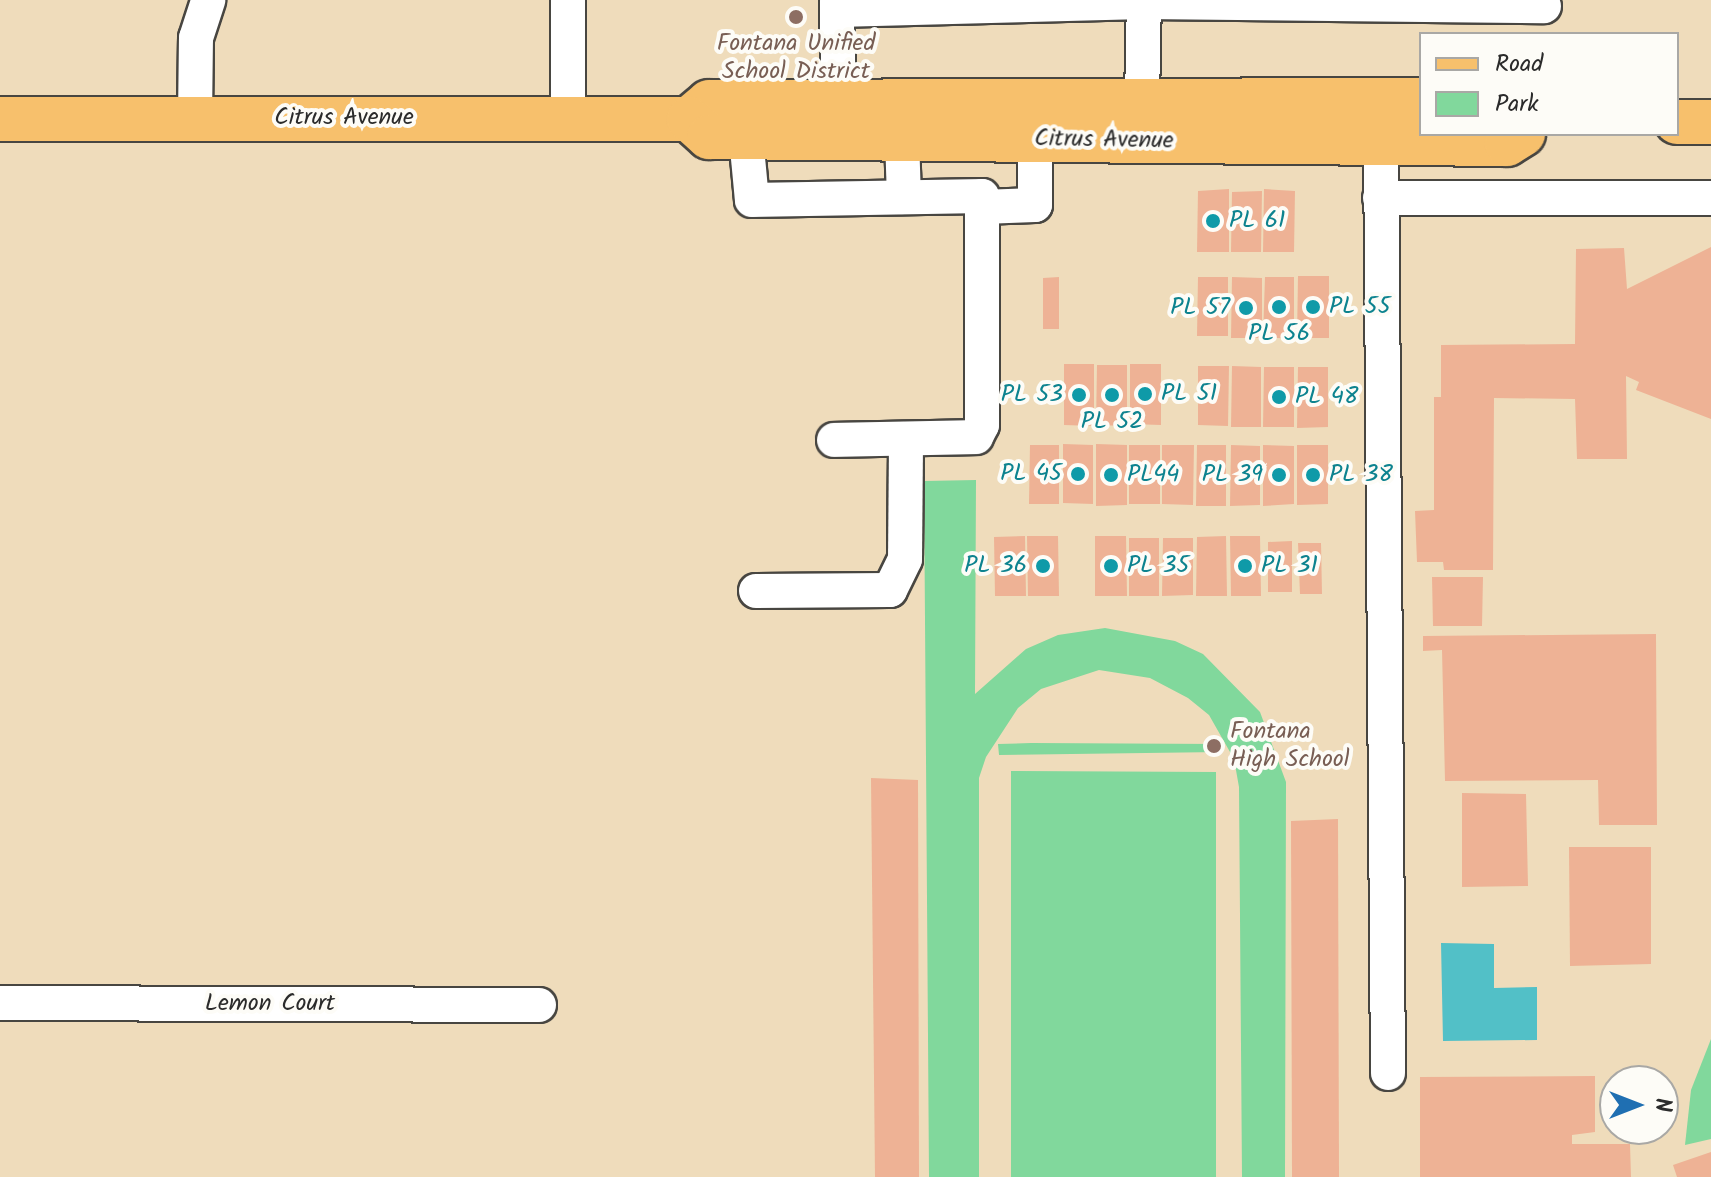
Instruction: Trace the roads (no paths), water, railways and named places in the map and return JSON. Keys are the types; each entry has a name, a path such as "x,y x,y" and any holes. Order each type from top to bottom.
{"main road":[{"name":"Citrus Avenue","path":"0,119 689,119 709,102 1419,100"},
{"name":"Citrus Avenue","path":"689,119 709,137 1507,144 1520,136"},
{"path":"1679,122 1711,122"}],"street":[{"path":"568,0 568,119"},
{"path":"1142,101 1144,1"},
{"path":"838,101 837,5 1144,1 1544,13"},
{"path":"195,118 204,10"},
{"path":"746,137 752,200 982,196 982,425 976,437 834,440"},
{"path":"902,138 904,197"},
{"path":"982,207 1035,205 1035,139"},
{"path":"1381,143 1388,1073"},
{"path":"1380,198 1711,198"},
{"path":"756,591 890,590 905,559 906,439"},
{"name":"Lemon Court","path":"0,1003 539,1005"}],"water":[{"path":"1441,943 1494,944 1494,988 1537,987 1537,1040 1443,1041"}],"place":[{"name":"Fontana Unified School District","path":"796,17"},
{"name":"PL 61","path":"1213,221"},
{"name":"PL 56","path":"1279,307"},
{"name":"PL 55","path":"1313,307"},
{"name":"PL 57","path":"1246,308"},
{"name":"PL 51","path":"1145,394"},
{"name":"PL 53","path":"1079,395"},
{"name":"PL 52","path":"1112,395"},
{"name":"PL 48","path":"1279,397"},
{"name":"PL 45","path":"1078,474"},
{"name":"PL44","path":"1111,475"},
{"name":"PL 39","path":"1279,475"},
{"name":"PL 38","path":"1313,475"},
{"name":"PL 36","path":"1043,566"},
{"name":"PL 35","path":"1111,566"},
{"name":"PL 31","path":"1245,566"},
{"name":"Fontana High School","path":"1214,746"}]}
